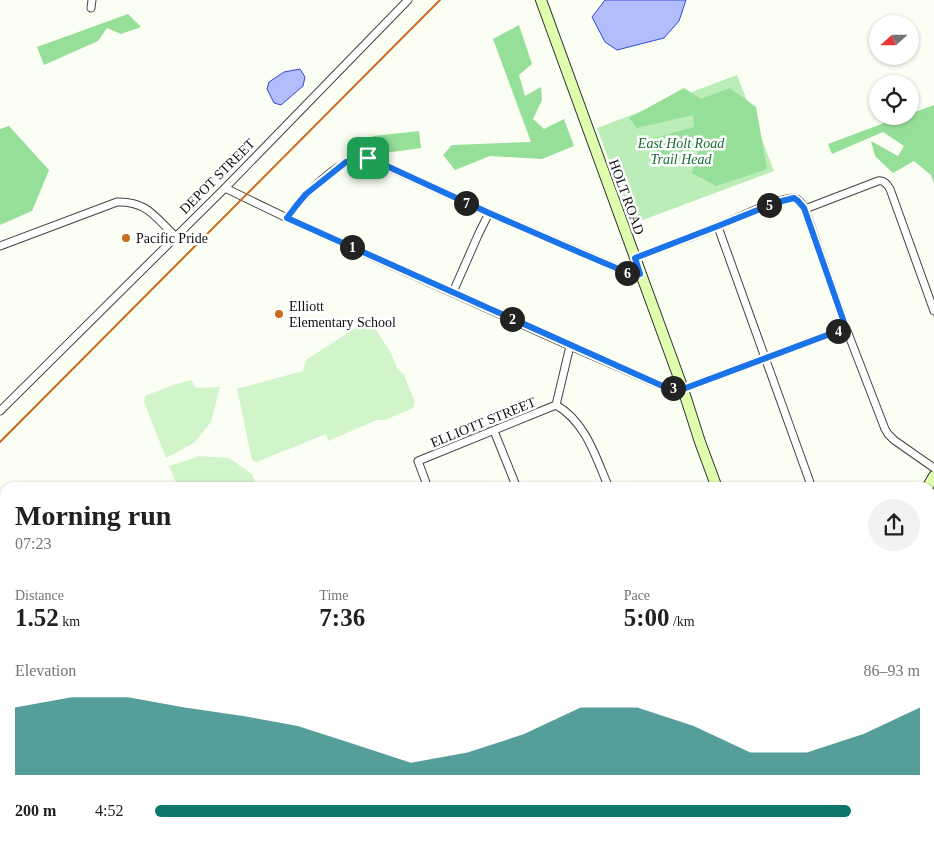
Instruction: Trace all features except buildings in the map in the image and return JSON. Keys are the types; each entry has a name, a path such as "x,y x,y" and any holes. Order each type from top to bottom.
{"main road":[{"name":"HOLT ROAD","path":"540,0 683,389 715,482"}],"street":[{"name":"DEPOT STREET","path":"0,411 225,188 408,0"},
{"path":"287,218 306,194 346,162 359,158 368,158 628,273 640,274"},
{"path":"804,208 882,180 890,190 934,311"},
{"path":"225,188 287,218 667,388 683,389 846,328"},
{"path":"635,258 778,202 794,198 804,208 846,328 880,418 888,434 934,468"},
{"path":"0,246 117,202 129,202 140,205 150,211 175,236"},
{"path":"453,292 489,213"},
{"path":"718,226 810,482"},
{"name":"ELLIOTT STREET","path":"426,482 418,461 556,405 570,346"},
{"path":"556,405 573,418 581,428 606,482"},
{"path":"494,431 515,482"}],"green space":[{"path":"128,14 141,27 121,34 107,28 98,41 44,65 37,47"},
{"path":"519,25 532,64 519,75 525,96 541,87 542,100 533,119 544,129 564,119 574,146 542,159 490,156 455,170 443,155 452,145 531,142 493,39"},
{"name":"East Holt Road Trail Head","path":"737,75 774,171 632,224 597,128"},
{"path":"684,88 701,99 730,88 756,107 767,169 716,186 692,173 699,149 657,157 644,141 694,127 693,115 637,128 629,118"},
{"path":"934,105 934,184 931,175 914,161 893,173 875,156 871,141 898,156 904,146 883,132 832,154 828,144 879,125 919,125 919,111"},
{"path":"9,126 49,170 32,211 0,225 0,129"},
{"path":"419,131 421,148 385,153 363,149 373,136"},
{"path":"369,319 391,353 397,368 404,375 415,402 413,408 385,420 377,420 328,441 326,434 257,462 252,460 237,389 303,371 306,360"},
{"path":"191,380 196,388 220,387 211,422 194,443 166,458 144,402 145,396"},
{"path":"200,456 229,458 252,474 255,482 176,482 169,466"}],"water":[{"path":"605,0 686,0 679,21 664,38 617,50 605,42 592,17"},
{"path":"300,69 305,77 303,86 281,105 274,103 267,89 269,82 284,72"}],"railway":[{"path":"0,442 440,0"}],"place":[{"name":"Pacific Pride","path":"126,238"},
{"name":"Elliott Elementary School","path":"279,314"}],"route":[{"path":"359,158 368,158 628,273 640,274 635,258 778,202 794,198 804,208 846,328 683,389 667,388 287,218 306,194 346,162 359,158"}]}
